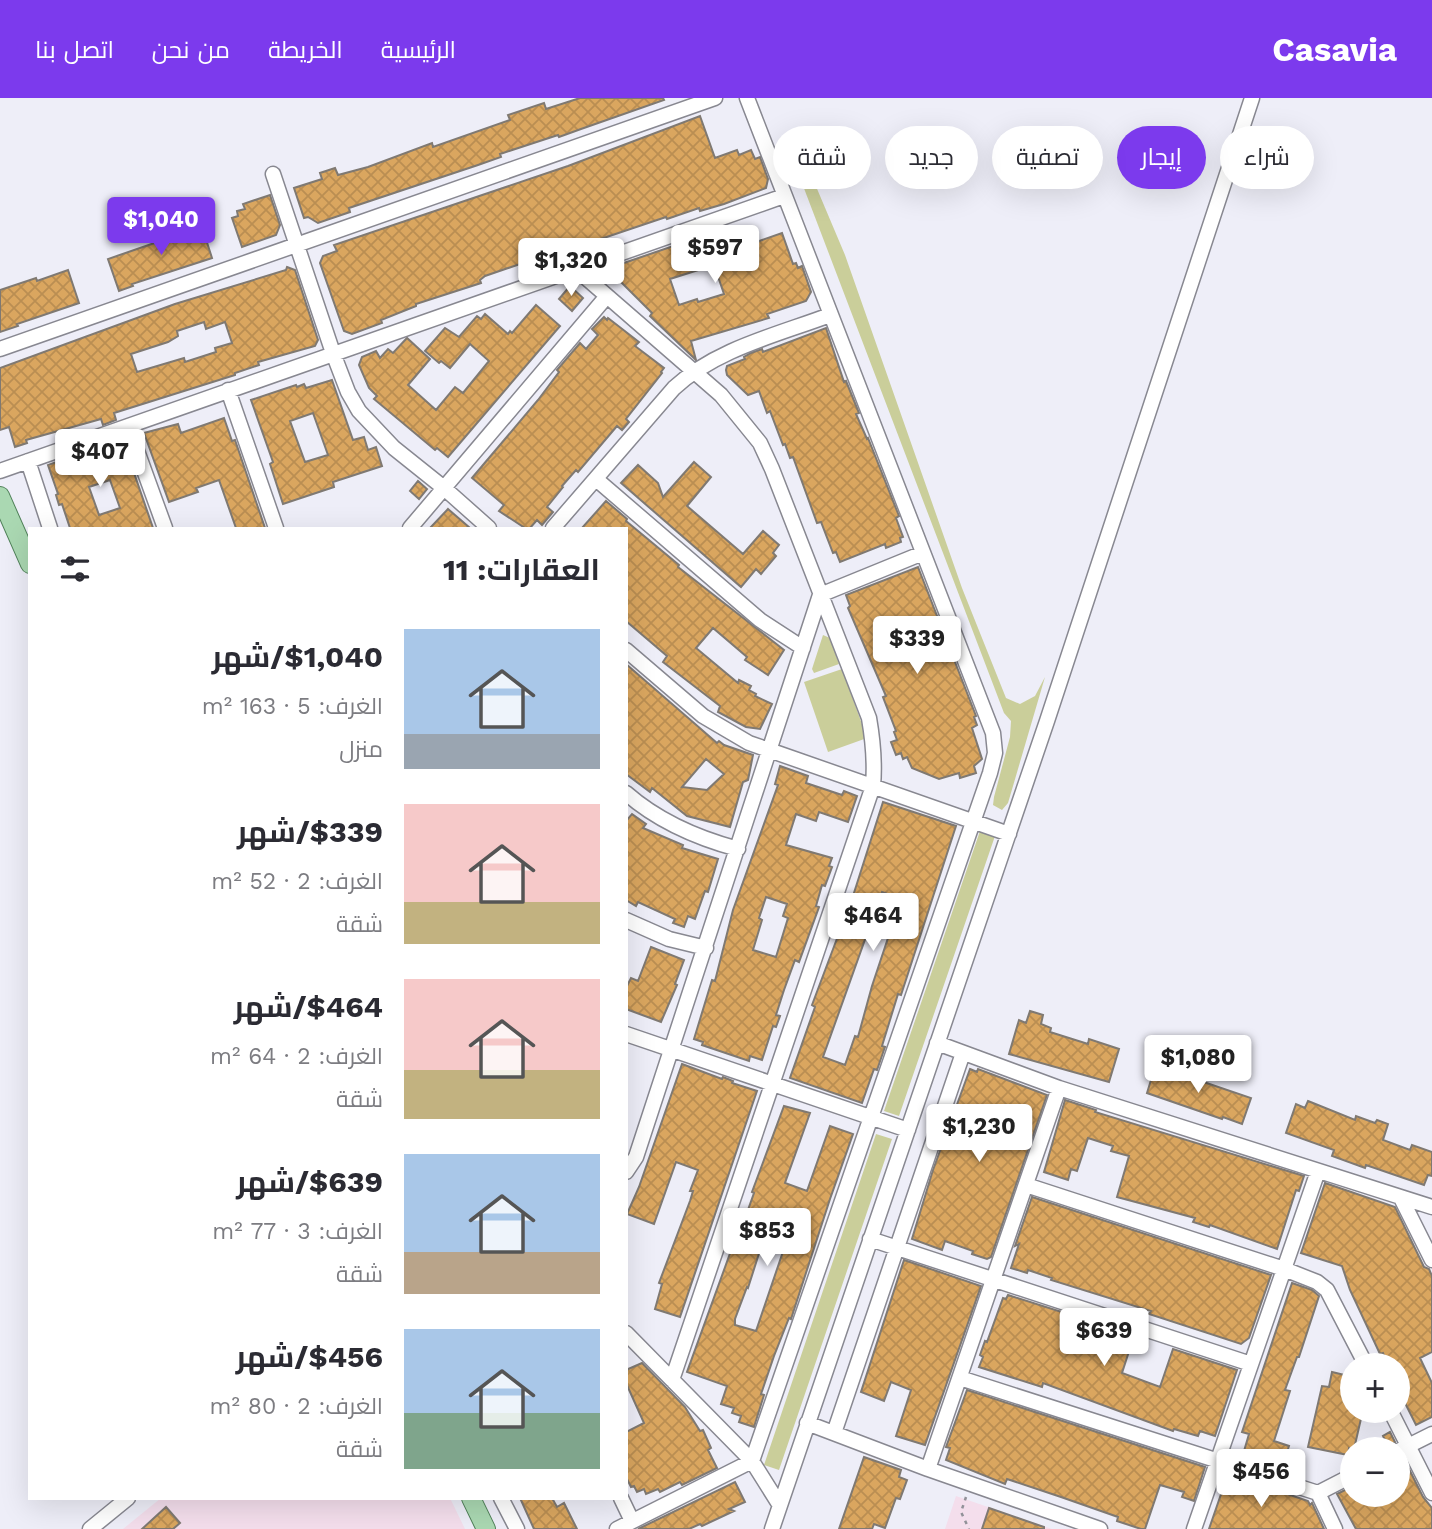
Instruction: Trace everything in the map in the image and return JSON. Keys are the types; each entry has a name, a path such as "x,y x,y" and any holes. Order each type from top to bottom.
{"main road":[{"path":"0,496 28,559"},
{"path":"472,1500 486,1529"}],"street":[{"path":"0,349 297,247 715,98"},
{"path":"617,1529 752,1461 996,752 993,733 747,98"},
{"path":"772,1529 1009,834 1252,98"},
{"path":"272,174 348,392 372,427 488,527"},
{"path":"0,471 784,197"},
{"path":"576,269 721,395 760,443 869,718 875,765 873,786 671,1380"},
{"path":"411,527 607,296"},
{"path":"554,527 674,388 693,371 720,356 830,315"},
{"path":"228,390 276,527"},
{"path":"128,426 165,527"},
{"path":"28,461 51,527"},
{"path":"596,479 760,620 803,648"},
{"path":"820,595 923,553"},
{"path":"628,1169 636,1157 672,1050 820,595"},
{"path":"628,652 703,716 749,743 1009,834"},
{"path":"628,794 661,819 684,831 738,849"},
{"path":"628,921 669,939 705,948"},
{"path":"628,1035 908,1130"},
{"path":"937,1043 1059,1088 1432,1207"},
{"path":"834,1433 963,1053"},
{"path":"928,1469 1059,1088"},
{"path":"1194,1529 1318,1171"},
{"path":"1026,1185 1317,1282 1327,1290 1360,1353"},
{"path":"1401,1198 1432,1260"},
{"path":"870,1239 1251,1364"},
{"path":"628,1335 752,1461 779,1504"},
{"path":"960,1378 1217,1463 1318,1493 1340,1482"},
{"path":"807,1423 1100,1529"},
{"path":"1410,1445 1432,1434"},
{"path":"1410,1460 1432,1493"},
{"path":"1318,1493 1335,1529"},
{"path":"90,1529 126,1500"},
{"path":"502,1500 517,1529"},
{"path":"622,1500 632,1521"}],"path":[{"path":"969,1529 961,1512 970,1484"}],"shaded area":[{"path":"956,1496 1052,1529 945,1529"},
{"path":"159,1500 451,1500 465,1529 123,1529"}],"green space":[{"path":"804,189 817,189 845,255 962,588 1006,698 1020,704 1035,696 1045,677 1008,803 1002,810 993,805 1010,737 1011,721 1004,713"},
{"path":"823,635 830,638 839,664 814,673 812,669"},
{"path":"842,669 867,738 828,752 804,682"},
{"path":"980,831 995,836 899,1116 884,1111"},
{"path":"876,1134 892,1139 779,1470 764,1465"}],"building":[{"path":"580,98 664,100 559,137 558,135 500,154 501,157 349,208 350,212 318,223 308,217 304,218 294,188 322,179 320,173 335,168 338,175 368,167 432,143 433,147 510,120 508,115 544,103 546,109"},
{"path":"700,116 715,158 737,150 739,155 751,150 755,159 760,157 768,179 766,188 724,204 700,211 699,208 667,219 666,217 562,252 533,262 535,266 522,270 520,264 485,276 480,280 481,283 416,304 381,320 382,323 352,334 344,331 320,263 323,256 337,251 334,245 568,166"},
{"path":"270,195 280,225 276,235 242,247 232,218 238,216 237,211 245,209 243,204"},
{"path":"201,224 212,258 132,284 133,286 119,291 108,259 169,238 168,234"},
{"path":"720,230 728,252 782,233 793,264 796,263 798,268 802,266 811,292 806,301 767,314 769,318 691,341 696,360 650,316 652,313 619,280 618,265","holes":["714,265 724,294 679,305 670,279"]},
{"path":"287,267 295,270 318,340 315,346 258,362 259,365 235,375 114,413 116,420 103,425 101,419 26,440 27,443 15,447 9,427 0,430 0,368 175,304 286,270","holes":["204,322 206,329 225,322 232,343 215,348 216,352 185,362 184,358 137,372 131,354 168,342 178,336 177,331"]},
{"path":"68,270 79,303 0,332 0,290"},
{"path":"570,286 583,298 572,311 559,299"},
{"path":"536,305 560,326 448,457 437,448 435,450 374,399 377,396 369,388 359,365 362,357 376,351 380,358 388,349 393,353 407,338 430,359 408,385 436,410 455,387 463,393 489,361 470,344 450,368 441,361 439,363 425,351 445,328 459,337 477,316 481,319 485,314 508,334 510,331 512,333"},
{"path":"604,317 607,320 608,318 639,342 635,346 664,368 626,419 629,422 622,430 617,426 578,472 576,470 562,486 547,507 553,512 542,525 537,520 531,527 523,527 499,511 504,505 472,478 538,400 559,372 557,370 580,343 586,349 598,335 592,329"},
{"path":"826,328 844,382 846,381 859,413 856,414 899,516 896,518 903,537 900,538 901,542 886,548 885,544 840,562 836,552 833,553 821,522 817,523 793,457 790,458 785,444 783,445 759,391 748,395 727,375 726,370 727,366 745,359 744,357 751,353 762,349 763,352"},
{"path":"332,380 353,440 364,437 368,450 376,447 382,466 333,482 334,487 283,504 270,464 273,462 251,400 296,385 297,387 304,384 306,388","holes":["313,413 328,455 305,462 290,421"]},
{"path":"224,418 232,441 235,440 265,527 236,527 219,480 196,488 198,492 169,502 144,433 178,424 181,433"},
{"path":"122,438 153,527 70,527 62,504 59,505 48,465","holes":["110,480 120,508 99,515 89,487"]},
{"path":"694,462 711,477 687,506 743,554 763,531 779,545 773,553 776,556 761,574 756,569 741,587 621,483 638,465 658,483 663,497"},
{"path":"418,481 427,489 419,499 410,491"},
{"path":"606,501 679,565 678,567 784,650 768,675 745,660 747,657 713,628 696,648 738,683 739,680 751,686 749,690 756,694 755,696 772,704 760,729 746,727 718,712 720,706 663,662 667,656 628,623 628,527 583,527"},
{"path":"448,509 469,527 431,527"},
{"path":"918,567 976,716 977,725 972,728 982,759 974,766 976,773 960,778 959,773 939,779 912,768 907,757 903,759 901,753 896,755 891,742 897,740 896,731 883,697 886,696 848,608 850,606 846,595"},
{"path":"628,666 717,743 719,741 753,755 748,780 743,782 730,827 687,816 652,788 650,792 628,776","holes":["706,759 724,774 707,790 682,787"]},
{"path":"780,766 808,776 806,783 842,795 844,791 857,796 848,822 819,812 816,821 796,814 786,845 832,858 829,866 832,867 825,886 822,885 816,906 819,907 799,962 795,960 776,1015 780,1016 776,1027 773,1026 762,1060 750,1056 749,1061 702,1045 703,1042 694,1039 712,980 715,981 733,910 778,785 775,784","holes":["766,897 787,904 783,916 788,918 776,957 753,950"]},
{"path":"883,802 956,826 901,995 898,994 882,1046 885,1047 862,1103 790,1078 815,1007 812,1005 853,896","holes":["882,892 901,899 858,1037 855,1036 845,1065 823,1057"]},
{"path":"632,814 646,824 643,828 683,845 682,848 718,859 708,892 705,891 695,919 688,916 684,927 673,923 675,919 638,902 636,906 628,901 628,819"},
{"path":"651,947 684,960 675,984 677,985 661,1022 628,1010 628,984 631,978 638,981"},
{"path":"1030,1011 1043,1015 1041,1024 1051,1028 1050,1032 1088,1044 1089,1039 1119,1049 1109,1082 1009,1054 1019,1020 1026,1023"},
{"path":"682,1064 757,1091 680,1317 655,1309 662,1284 659,1283 690,1201 693,1191 690,1191 698,1170 676,1162 654,1224 628,1214"},
{"path":"1155,1067 1170,1072 1172,1068 1187,1073 1186,1076 1251,1098 1242,1124 1147,1093"},
{"path":"970,1069 977,1072 978,1069 1047,1095 991,1257 987,1259 945,1241 942,1250 912,1239 933,1170"},
{"path":"1065,1100 1096,1110 1095,1112 1304,1176 1299,1191 1296,1190 1277,1249 1210,1225 1209,1227 1193,1222 1195,1218 1117,1197 1129,1156 1111,1151 1113,1146 1088,1138 1077,1171 1071,1169 1068,1180 1044,1172"},
{"path":"1308,1101 1355,1120 1356,1116 1375,1123 1377,1120 1388,1124 1383,1140 1410,1150 1412,1145 1432,1152 1432,1176 1428,1175 1424,1185 1366,1165 1365,1168 1332,1156 1334,1150 1286,1133 1296,1104 1305,1108"},
{"path":"784,1106 810,1113 785,1183 807,1191 830,1126 853,1134 791,1319 789,1318 761,1394 764,1395 754,1427 739,1422 741,1416 732,1413 734,1408 721,1404 727,1386 687,1372 732,1248 734,1249 754,1193 752,1192","holes":["769,1222 790,1231 756,1331 735,1325"]},
{"path":"1325,1183 1395,1207 1424,1267 1429,1269 1432,1276 1432,1352 1420,1358 1432,1383 1432,1417 1416,1425 1410,1413 1410,1353 1380,1353 1350,1290 1342,1266 1301,1253"},
{"path":"1032,1197 1271,1275 1249,1338 1241,1344 1028,1270 1027,1273 1011,1268 1019,1244 1015,1246"},
{"path":"904,1260 981,1286 925,1445 896,1436 911,1390 891,1382 884,1401 861,1392"},
{"path":"1292,1283 1312,1290 1319,1296 1285,1390 1290,1391 1274,1441 1289,1446 1282,1468 1263,1462 1264,1458 1244,1451 1249,1434 1242,1432"},
{"path":"1008,1295 1093,1322 1092,1325 1118,1334 1119,1331 1134,1336 1122,1373 1160,1387 1173,1349 1237,1370 1215,1436 1200,1431 1198,1436 1174,1429 1173,1431 1043,1383 1042,1387 979,1367 985,1341 987,1342 1003,1298 1006,1299"},
{"path":"642,1363 685,1407 700,1431 703,1430 711,1448 708,1450 717,1468 660,1492 658,1489 646,1494 644,1489 637,1492 634,1486 631,1487 628,1481 628,1431 644,1423 628,1387 628,1369"},
{"path":"1332,1372 1340,1374 1340,1423 1360,1423 1357,1437 1340,1437 1340,1453 1308,1447 1322,1386 1329,1387"},
{"path":"967,1390 1205,1467 1194,1501 1182,1497 1184,1492 1160,1485 1145,1529 1141,1529 1117,1521 1118,1517 1007,1479 1005,1484 946,1460 950,1448 946,1447"},
{"path":"864,1457 901,1470 899,1477 907,1480 900,1499 896,1498 885,1528 874,1524 872,1529 839,1529"},
{"path":"1410,1471 1423,1497 1432,1508 1432,1529 1356,1529 1344,1507 1410,1507"},
{"path":"1228,1474 1308,1501 1310,1505 1312,1503 1324,1529 1209,1529"},
{"path":"735,1482 745,1502 729,1509 734,1511 689,1529 638,1529"},
{"path":"521,1500 553,1500 557,1507 564,1503 577,1529 534,1529"},
{"path":"166,1507 180,1523 173,1529 142,1529"},
{"path":"989,1508 1044,1527 1044,1529 982,1529"}]}
